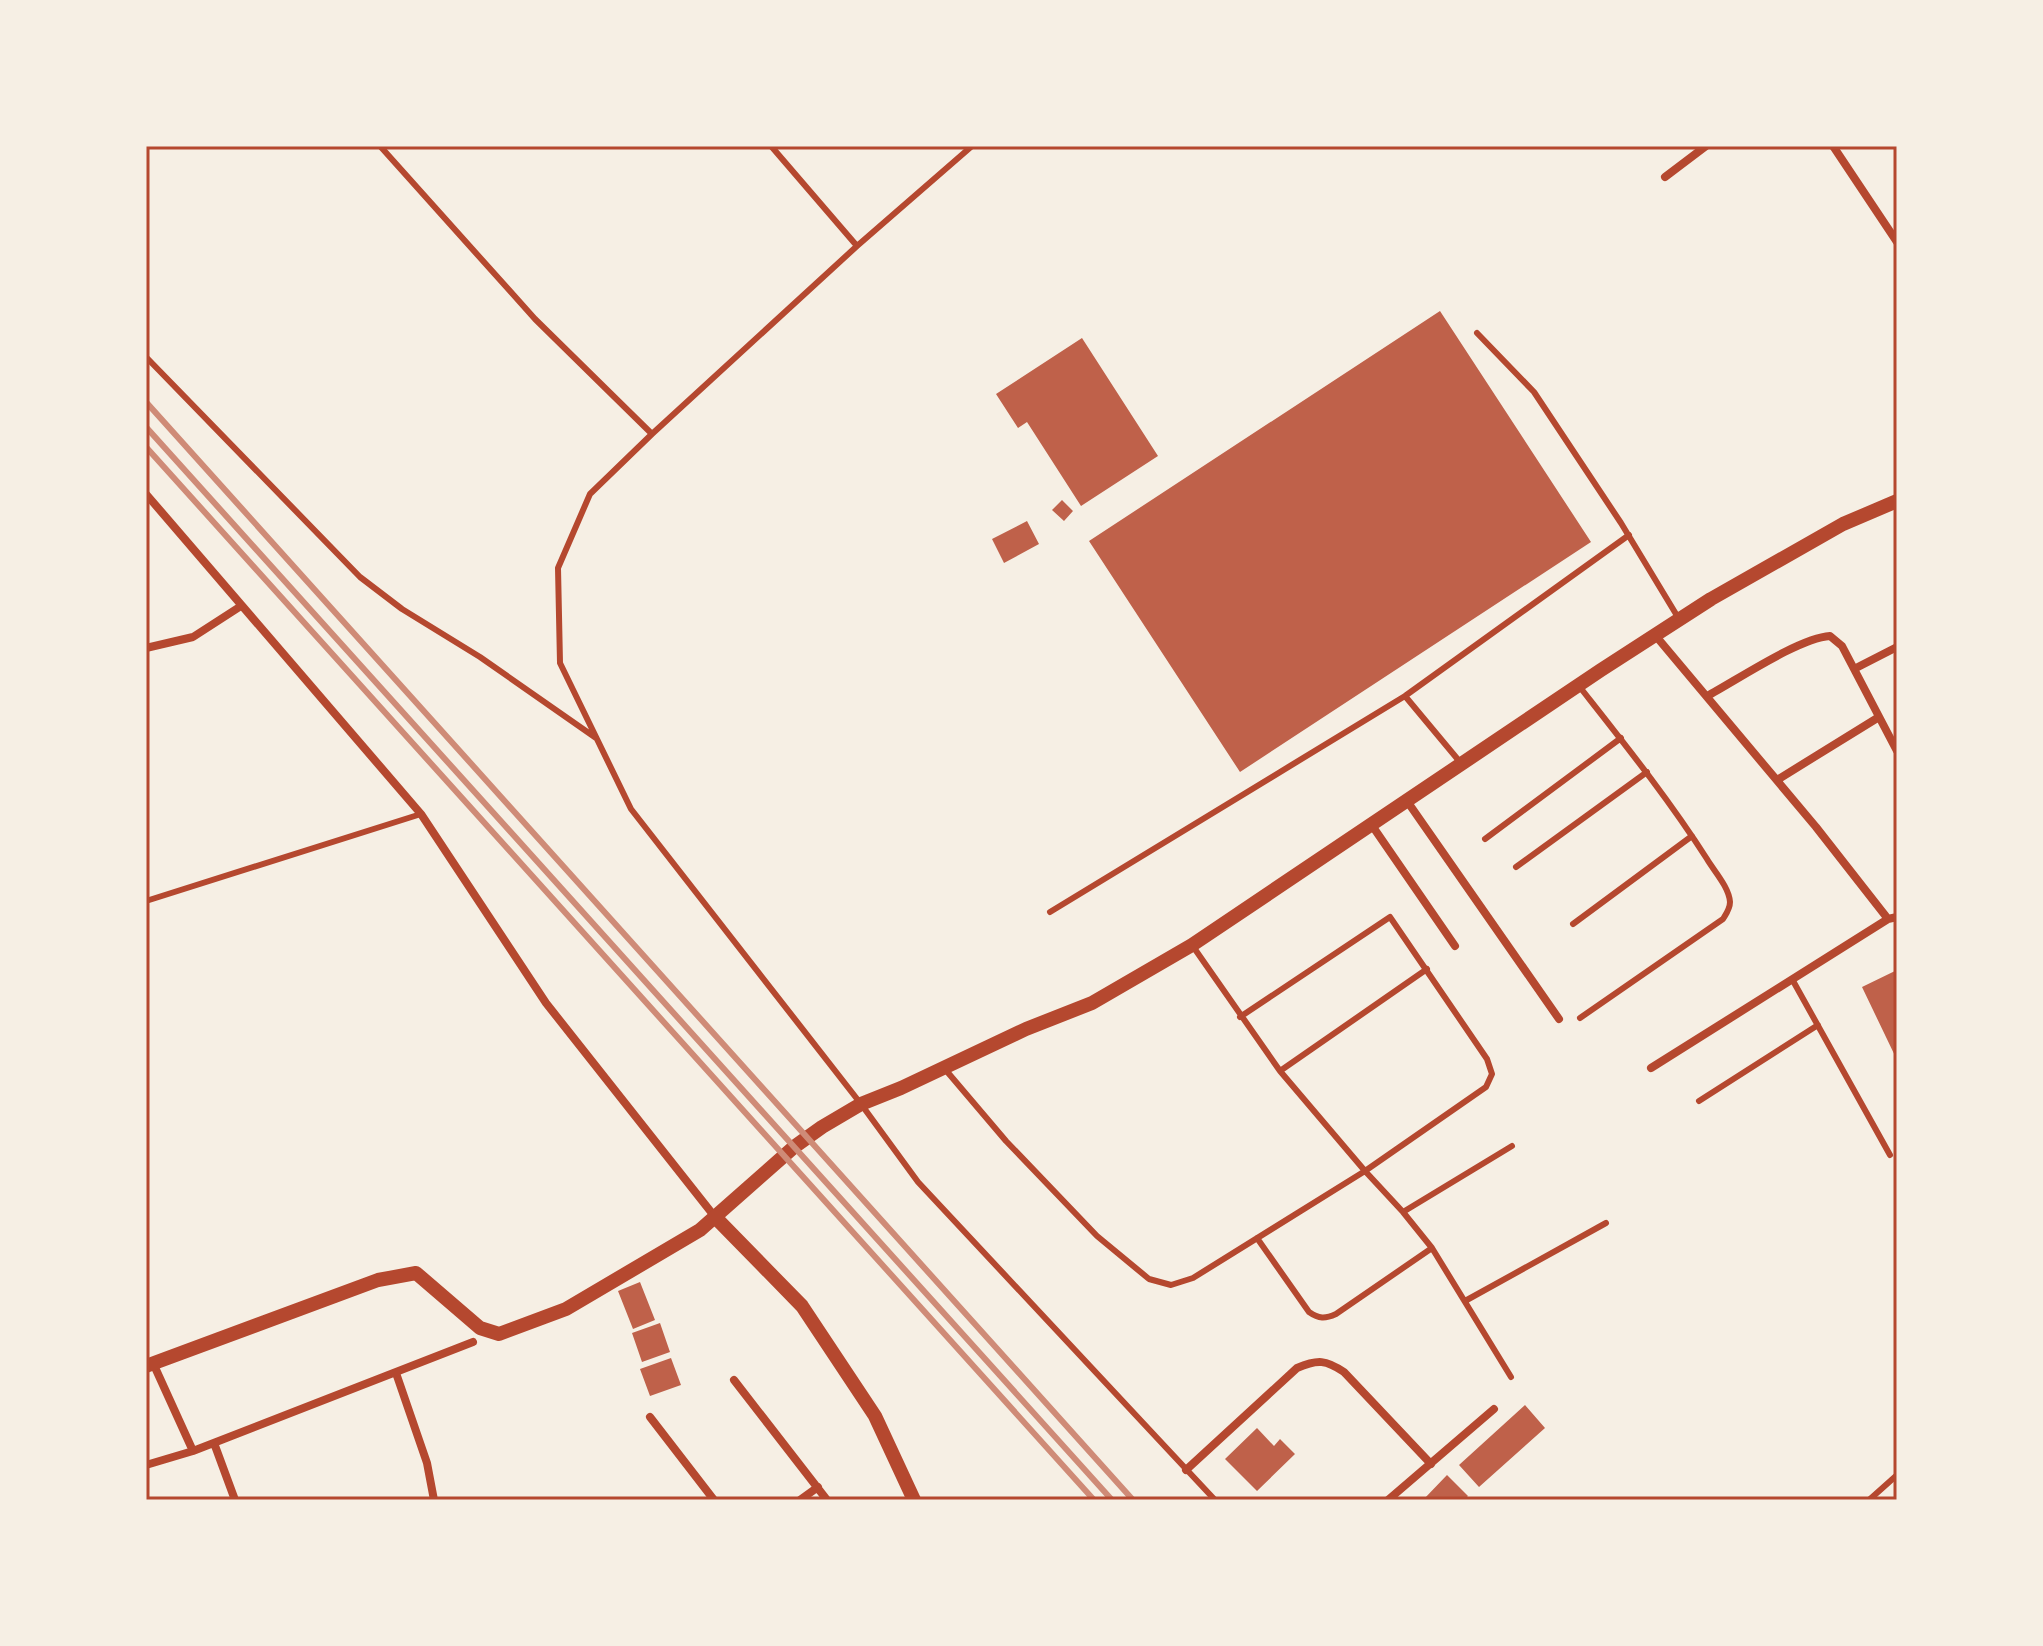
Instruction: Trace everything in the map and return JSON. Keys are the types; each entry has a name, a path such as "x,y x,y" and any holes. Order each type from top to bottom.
{"street":[{"path":"1665,177 1706,146"},
{"path":"1833,146 1897,242"},
{"path":"146,494 421,814 546,1003 715,1217 802,1306 875,1416 914,1500"},
{"path":"193,1451 150,1365 378,1280 416,1273 480,1328 499,1334 566,1309 700,1230 805,1138 861,1104 1026,1029 1092,1003 1192,945 1679,619 1843,524 1897,501"},
{"path":"146,648 193,637 241,606"},
{"path":"1651,1068 1892,918 1655,635"},
{"path":"1707,696 1796,648 1822,636 1830,636 1836,640 1854,669 1897,751"},
{"path":"1854,669 1897,647"},
{"path":"1777,780 1879,717"},
{"path":"1407,801 1559,1019"},
{"path":"1371,824 1455,946"},
{"path":"146,1465 193,1451 473,1342"},
{"path":"1186,1470 1297,1368 1320,1360 1344,1372 1431,1464"},
{"path":"396,1373 427,1463 434,1500"},
{"path":"734,1380 827,1500"},
{"path":"1388,1500 1494,1409"},
{"path":"650,1417 714,1500"},
{"path":"214,1443 235,1500"},
{"path":"800,1500 818,1487"}],"lane":[{"path":"380,146 535,319 652,434"},
{"path":"771,146 857,246"},
{"path":"972,146 857,246 590,494 558,568 560,663 631,809 918,1182 1215,1500"},
{"path":"1477,333 1534,392 1629,535 1679,619"},
{"path":"146,357 360,577 402,609 480,657 596,738"},
{"path":"1050,912 1405,696 1629,535"},
{"path":"1579,686 1647,772 1692,836 1730,901 1729,910 1712,926 1580,1018"},
{"path":"1405,696 1462,765"},
{"path":"1485,839 1621,738"},
{"path":"1516,867 1647,772"},
{"path":"146,901 421,814"},
{"path":"1573,924 1692,836"},
{"path":"944,1068 1006,1141 1097,1236 1149,1279 1171,1285 1193,1278 1365,1171 1486,1087 1492,1074 1487,1059 1390,917 1240,1017"},
{"path":"1192,945 1280,1071 1432,1248 1511,1377"},
{"path":"1280,1071 1427,969"},
{"path":"1792,979 1890,1155"},
{"path":"1699,1101 1818,1025"},
{"path":"1403,1212 1512,1146"},
{"path":"1465,1301 1606,1223"},
{"path":"1257,1238 1309,1312 1317,1318 1336,1314 1432,1248"},
{"path":"1869,1500 1897,1475"}],"building":[{"path":"1440,311 1591,542 1240,772 1089,541"},
{"path":"1082,338 1158,456 1081,506 1027,422 1018,428 996,394"},
{"path":"1062,500 1073,511 1064,521 1052,510"},
{"path":"1027,521 1039,544 1004,563 992,539"},
{"path":"1897,970 1897,1060 1862,987"},
{"path":"640,1282 655,1320 633,1329 618,1291"},
{"path":"660,1323 670,1352 642,1362 632,1333"},
{"path":"671,1358 681,1385 650,1396 640,1369"},
{"path":"1525,1405 1545,1428 1479,1487 1459,1465"},
{"path":"1257,1428 1274,1446 1280,1439 1295,1454 1257,1491 1225,1459"},
{"path":"1447,1475 1468,1496 1464,1500 1423,1500"}],"railway":[{"path":"146,402 1133,1500"},
{"path":"146,427 1112,1500"},
{"path":"146,447 1094,1500"}]}
